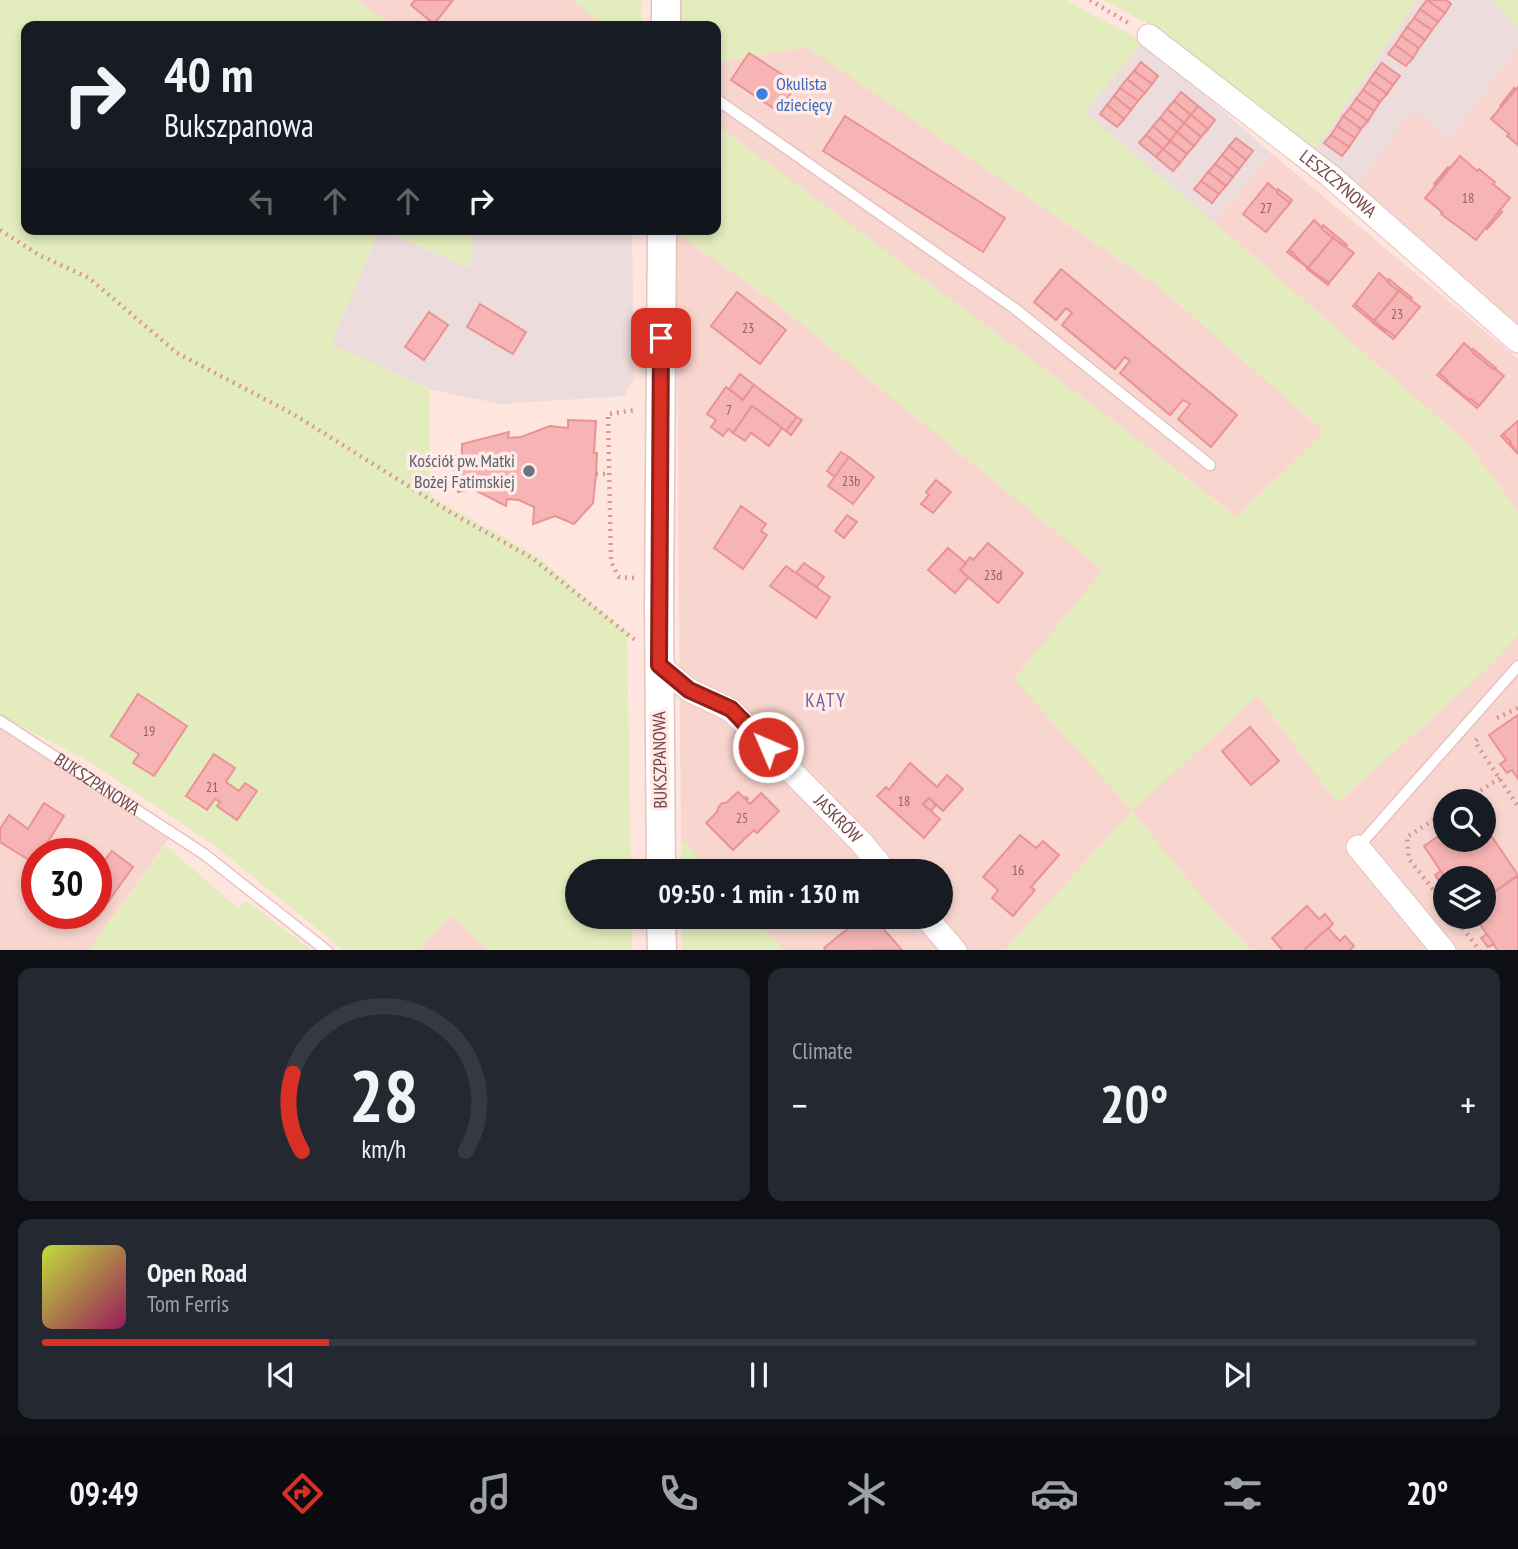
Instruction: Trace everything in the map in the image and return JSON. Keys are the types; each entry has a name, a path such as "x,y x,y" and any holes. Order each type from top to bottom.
{"street":[{"path":"666,0 666,21"},
{"name":"LESZCZYNOWA","path":"1149,36 1329,175 1518,341"},
{"name":"BUKSZPANOWA","path":"660,859 651,656 662,235"},
{"name":"JASKRÓW","path":"651,656 689,690 731,709 875,859"},
{"path":"1358,847 1444,950"},
{"path":"661,929 662,950"},
{"path":"937,929 955,950"}],"lane":[{"path":"721,103 1014,308 1210,465"},
{"path":"1358,847 1518,666"},
{"name":"BUKSZPANOWA","path":"0,721 204,854 327,950"}],"path":[{"path":"1090,0 1149,36"},
{"path":"0,230 39,255 89,278 177,354 293,414 450,512 532,558 651,656"},
{"path":"642,579 619,577 611,562 608,414 644,408"},
{"path":"596,474 609,474"},
{"path":"1490,722 1518,708"},
{"path":"1483,732 1475,742 1518,806"},
{"path":"1483,789 1500,778"},
{"path":"1433,820 1407,837 1409,859 1433,889"},
{"path":"1463,929 1480,950"}],"shaded area":[{"path":"356,0 572,0 598,21 387,21"},
{"path":"1417,0 1492,0 1518,28 1518,46 1450,139 1412,111 1358,184 1315,150"},
{"path":"1144,41 1271,153 1215,223 1084,112"},
{"path":"1518,46 1518,329 1358,184 1412,110 1450,139"},
{"path":"807,47 1158,286 1325,432 1237,517 1120,426 721,128 721,62"},
{"path":"1271,153 1518,359 1518,511 1466,442 1215,223"},
{"path":"376,235 393,235 469,268 472,235 632,235 634,379 624,396 500,404 429,389 331,344"},
{"path":"676,235 680,235 783,309 1258,696 1337,803 1490,666 1518,635 1518,950 1251,950 1214,912 1132,811 1005,950 784,950 764,929 953,929 953,859 700,859 681,838"},
{"path":"0,721 172,834 112,918 112,838 21,838 21,929 104,929 89,950 0,950"},
{"path":"452,915 488,950 419,950"}],"green space":[{"path":"0,0 356,0 387,21 21,21 21,235 377,235 331,344 429,389 430,496 535,555 627,632 631,859 565,859 565,929 632,929 632,950 488,950 452,916 418,950 343,950 219,849 92,763 0,715"},
{"path":"572,0 642,0 641,21 598,21"},
{"path":"677,0 1064,0 1144,41 1084,112 1466,442 1518,511 1518,635 1490,666 1337,803 1258,696 1132,811 1014,679 1103,570 783,309 680,235 721,235 721,128 1120,426 1236,517 1325,432 1158,286 807,47 721,62 721,21 677,21"},
{"path":"1103,0 1417,0 1315,150 1159,29"},
{"path":"1492,0 1518,0 1518,28"},
{"path":"394,235 472,235 470,268"},
{"path":"1132,811 1214,912 1251,950 1005,950"},
{"path":"681,838 700,859 681,859"},
{"path":"165,845 238,908 247,901 311,950 89,950 104,929 112,929 112,918"},
{"path":"681,929 764,929 784,950 682,950"}],"building":[{"path":"415,0 453,0 436,21 430,21 411,5"},
{"path":"1427,0 1446,0 1451,4 1445,13"},
{"path":"1427,0 1445,13 1438,22 1420,9"},
{"path":"1420,9 1438,22 1432,30 1414,18"},
{"path":"1414,18 1432,30 1425,40 1407,27"},
{"path":"1407,27 1425,40 1419,48 1401,36"},
{"path":"1401,36 1419,48 1413,58 1395,45"},
{"path":"1395,45 1413,58 1406,66 1388,54"},
{"path":"749,53 797,84 779,112 731,80"},
{"path":"1141,62 1158,76 1152,84 1134,71"},
{"path":"1382,63 1400,76 1393,85 1375,72"},
{"path":"1134,71 1152,84 1145,93 1127,79"},
{"path":"1375,72 1393,85 1387,94 1369,81"},
{"path":"1127,79 1145,93 1138,101 1120,88"},
{"path":"1369,81 1387,94 1380,102 1363,90"},
{"path":"1518,87 1518,145 1491,119"},
{"path":"1120,88 1138,101 1131,110 1114,96"},
{"path":"1514,88 1516,89 1501,107 1500,106"},
{"path":"1363,90 1380,102 1374,111 1356,99"},
{"path":"1181,92 1198,106 1191,115 1174,101"},
{"path":"1114,96 1131,110 1124,119 1107,105"},
{"path":"1356,99 1374,111 1368,121 1350,108"},
{"path":"1174,101 1191,115 1184,123 1167,109"},
{"path":"1107,105 1124,119 1117,127 1100,114"},
{"path":"1198,106 1215,120 1208,129 1191,115"},
{"path":"1350,108 1368,121 1361,129 1343,116"},
{"path":"1167,109 1184,123 1177,132 1160,118"},
{"path":"1191,115 1208,129 1201,137 1184,123"},
{"path":"845,116 1005,218 983,252 823,151"},
{"path":"1343,116 1361,129 1355,138 1337,126"},
{"path":"1160,118 1177,132 1170,141 1153,126"},
{"path":"1184,123 1201,137 1194,146 1177,132"},
{"path":"1153,126 1170,141 1163,149 1146,135"},
{"path":"1337,126 1355,138 1349,147 1331,135"},
{"path":"1177,132 1194,146 1187,154 1170,141"},
{"path":"1146,135 1163,149 1156,157 1139,143"},
{"path":"1331,135 1349,147 1342,156 1324,143"},
{"path":"1236,138 1253,151 1246,160 1229,146"},
{"path":"1170,141 1187,154 1180,163 1163,149"},
{"path":"1229,146 1246,160 1239,169 1222,155"},
{"path":"1163,149 1180,163 1173,171 1156,157"},
{"path":"1222,155 1239,169 1233,177 1215,164"},
{"path":"1460,156 1495,182 1493,184 1510,198 1476,240 1441,214 1442,212 1425,198"},
{"path":"1215,164 1233,177 1226,186 1208,172"},
{"path":"1448,167 1450,168 1435,186 1434,184"},
{"path":"1208,172 1226,186 1219,194 1201,181"},
{"path":"1201,181 1219,194 1212,203 1194,189"},
{"path":"1268,183 1290,203 1266,232 1243,214"},
{"path":"1278,189 1292,200 1290,203 1277,193"},
{"path":"1500,210 1502,212 1487,229 1486,228"},
{"path":"1314,220 1333,238 1308,268 1289,250"},
{"path":"1323,225 1335,235 1333,238 1322,229"},
{"path":"1335,235 1347,245 1343,246 1333,238"},
{"path":"1333,238 1354,253 1329,283 1308,268"},
{"path":"1289,250 1296,258 1308,268 1287,252"},
{"path":"1061,269 1237,415 1211,447 1178,419 1190,404 1183,400 1170,415 1120,373 1130,361 1125,357 1115,369 1062,325 1072,313 1066,308 1056,320 1034,302"},
{"path":"1307,269 1329,283 1328,285"},
{"path":"1379,273 1399,291 1374,321 1355,304"},
{"path":"1389,279 1401,289 1399,291 1388,283"},
{"path":"1401,289 1412,298 1411,300 1399,291"},
{"path":"1399,291 1420,307 1395,337 1374,321"},
{"path":"737,292 786,330 760,364 711,326"},
{"path":"480,304 526,332 513,354 467,327"},
{"path":"1355,304 1374,321 1373,323 1353,306"},
{"path":"429,312 448,325 424,360 405,347"},
{"path":"1374,321 1395,337 1393,339 1373,323"},
{"path":"1464,343 1504,376 1479,406 1439,373"},
{"path":"1473,349 1496,368 1493,369 1472,352"},
{"path":"1439,373 1479,406 1477,408 1437,375"},
{"path":"740,374 754,385 743,400 729,389"},
{"path":"754,385 797,417 786,431 752,406 733,433 728,429 723,436 711,427 716,420 707,414 726,387 743,400"},
{"path":"752,406 782,428 769,446 751,433 745,441 733,433"},
{"path":"797,417 802,420 791,435 786,431"},
{"name":"Kościół pw. Matki Bożej Fatimskiej","path":"568,420 596,421 594,453 597,453 593,503 574,524 555,516 533,524 534,507 519,500 507,499 506,506 473,489 458,492 461,467 455,467 456,456 462,456 462,444 509,432 508,438 521,437 550,426 568,428"},
{"path":"1518,421 1518,453 1503,434"},
{"path":"1503,434 1511,442 1509,443 1518,454 1501,436"},
{"path":"841,452 849,457 835,477 827,471"},
{"path":"849,457 874,477 853,504 828,486"},
{"path":"936,480 951,492 933,513 921,504 929,495 926,492"},
{"path":"741,506 766,524 761,531 767,535 743,569 714,548"},
{"path":"847,515 857,522 844,538 835,531"},
{"path":"988,543 1023,573 998,603 960,570 970,557 973,560"},
{"path":"948,548 966,563 960,570 968,578 955,593 928,570"},
{"path":"804,563 824,577 817,587 796,573"},
{"path":"786,566 830,597 816,618 770,586"},
{"path":"138,694 187,726 154,776 133,763 139,754 111,736"},
{"path":"1518,715 1518,779 1512,770 1507,773 1500,764 1506,760 1489,735"},
{"path":"1250,727 1279,761 1251,785 1222,751"},
{"path":"214,754 235,768 226,782 239,791 245,783 257,791 237,820 217,806 220,802 215,799 207,810 186,796"},
{"path":"910,763 937,787 947,775 963,789 943,811 929,798 923,804 940,819 924,838 877,796 886,787 889,790"},
{"path":"738,792 748,799 746,800 750,804 761,793 779,811 757,833 754,830 733,850 706,823 722,803 726,803"},
{"path":"929,798 936,805 931,811 923,804"},
{"path":"44,803 64,816 50,838 21,838 21,855 0,842 0,829 9,815 28,829"},
{"path":"1020,835 1036,848 1043,841 1059,855 1031,887 1035,890 1013,916 992,898 998,890 983,877"},
{"path":"1433,840 1433,852 1496,852 1496,843 1518,875 1496,891 1496,866 1437,866 1424,846"},
{"path":"112,851 133,867 112,896"},
{"path":"1518,876 1518,950 1497,950 1483,929 1496,929 1496,891"},
{"path":"1307,906 1319,919 1325,914 1333,924 1304,950 1282,950 1272,938"},
{"path":"1328,928 1340,941 1345,936 1354,946 1350,950 1304,950"},
{"path":"847,929 884,929 902,950 824,948"},
{"path":"1487,934 1494,944 1488,947 1481,938"}],"place":[{"name":"Okulista dziecięcy","path":"762,94"},
{"name":"Kościół pw. Matki Bożej Fatimskiej","path":"529,471"}],"district":[{"name":"KĄTY","path":"826,700"}],"route":[{"path":"661,338 659,665 689,690 731,709 768,747"}]}
